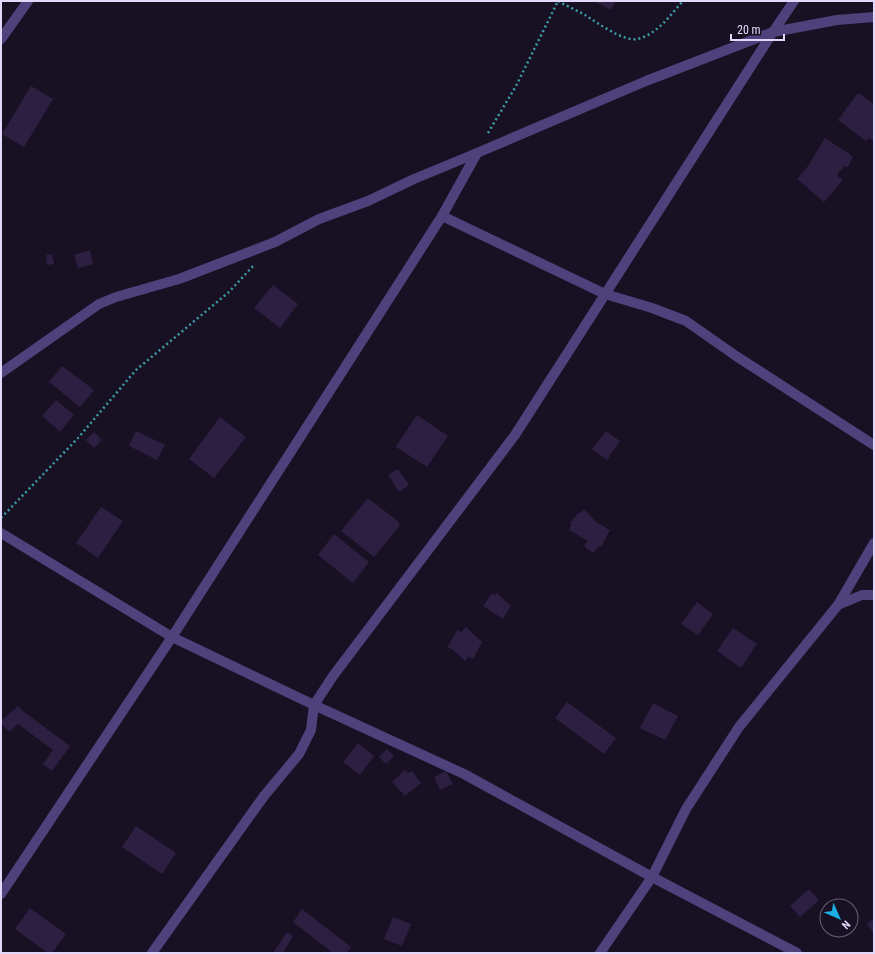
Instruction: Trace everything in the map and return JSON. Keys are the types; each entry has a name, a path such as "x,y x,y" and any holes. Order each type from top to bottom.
{"street":[{"path":"1,39 28,1"},
{"path":"152,953 264,796 299,754 311,730 314,705 333,676 514,435 794,1"},
{"path":"1,372 99,304 179,278 275,242 319,219 368,201 414,179 646,81 773,32 837,20 874,17"},
{"path":"1,894 172,637 442,216 477,153"},
{"path":"442,216 605,294 652,308 686,321 736,356 874,445"},
{"path":"1,533 172,637 314,705 464,774 652,878 797,953"},
{"path":"600,953 652,878 686,809 739,727 838,605 874,543"},
{"path":"838,605 862,595 874,595"}],"path":[{"path":"477,153 516,86 558,1 620,36 635,40 649,34 660,26 683,1"},
{"path":"1,518 78,438 136,370 229,292 255,264"}],"building":[{"path":"594,1 616,1 611,10"},
{"path":"31,86 53,99 24,147 2,134"},
{"path":"859,93 874,104 874,141 869,138 866,141 838,120"},
{"path":"825,138 853,157 848,167 844,166 837,176 843,180 824,202 797,179 808,166"},
{"path":"90,250 93,264 78,268 74,255"},
{"path":"52,254 54,264 47,265 46,255"},
{"path":"273,285 298,304 280,328 254,308"},
{"path":"62,366 94,390 80,407 49,382"},
{"path":"56,400 74,415 60,432 42,416"},
{"path":"417,415 448,436 427,467 396,447"},
{"path":"220,417 246,437 214,478 189,459"},
{"path":"136,431 165,445 157,460 129,446"},
{"path":"606,431 620,441 607,460 592,449"},
{"path":"94,432 102,440 94,448 86,440"},
{"path":"398,469 409,485 399,492 388,475"},
{"path":"367,499 399,522 398,523 400,525 374,557 341,531"},
{"path":"101,507 123,521 98,558 76,543"},
{"path":"584,509 596,522 610,530 601,547 599,546 593,553 584,546 588,541 569,530 571,525 570,523 578,513"},
{"path":"334,534 369,562 353,583 318,555"},
{"path":"492,593 495,595 497,593 511,605 503,619 483,606"},
{"path":"697,602 713,614 698,635 681,624"},
{"path":"466,627 482,642 473,659 468,657 465,661 452,649 448,648 448,646 457,630 461,632"},
{"path":"733,628 757,644 741,668 717,651"},
{"path":"567,702 616,738 604,754 555,718"},
{"path":"653,703 678,716 665,740 640,728"},
{"path":"18,706 70,746 52,771 43,764 53,750 18,724 9,732 1,723 1,721"},
{"path":"358,743 374,756 360,775 343,762"},
{"path":"387,749 394,756 386,764 379,757"},
{"path":"405,770 408,773 412,771 421,783 405,796 392,782"},
{"path":"446,771 453,784 440,790 434,777"},
{"path":"136,826 176,853 162,874 122,847"},
{"path":"809,889 819,900 800,917 790,906"},
{"path":"30,908 66,934 52,953 48,953 15,929"},
{"path":"302,909 351,947 346,953 333,953 293,922"},
{"path":"393,917 411,924 402,946 384,939"},
{"path":"874,918 874,934 867,924"},
{"path":"287,932 293,936 284,951 287,953 273,953"}]}
